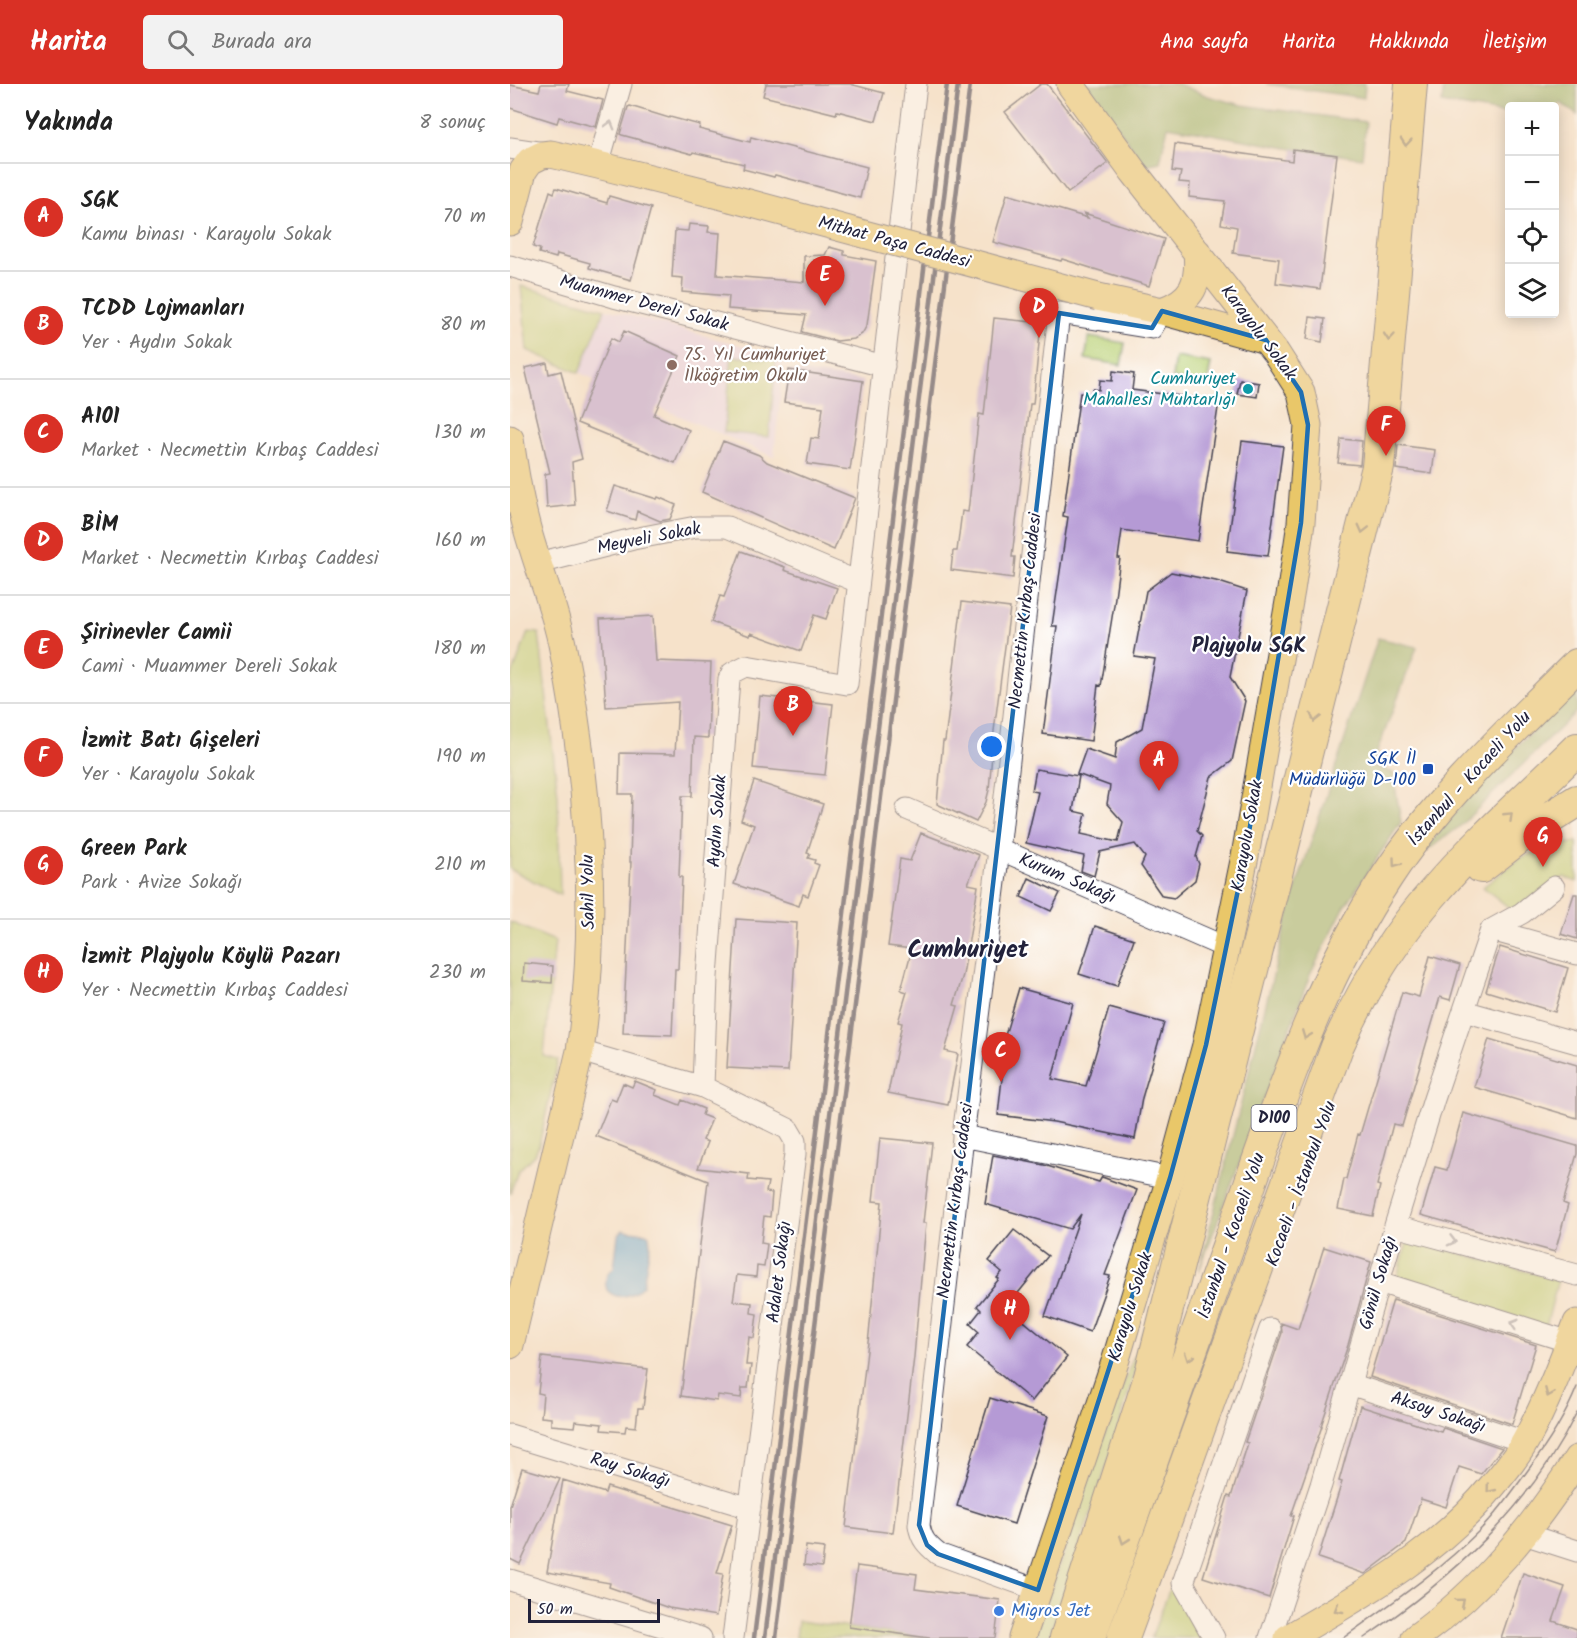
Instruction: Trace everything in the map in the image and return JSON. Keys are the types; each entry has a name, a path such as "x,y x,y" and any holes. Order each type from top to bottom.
{"highway":[{"path":"1066,1638 1150,1377 1378,467 1411,84"},
{"name":"İstanbul - Kocaeli Yolu","path":"1089,1638 1275,1115 1336,963 1388,874 1416,836 1487,755 1577,665"},
{"path":"1125,1638 1329,1070 1351,1016 1394,944 1433,892 1577,749"},
{"name":"Kocaeli - İstanbul Yolu","path":"1125,1638 1253,1314 1338,1086 1366,1020 1389,976 1422,926 1455,891 1521,836 1577,801"},
{"path":"1501,851 1577,825"}],"main road":[{"name":"Karayolu Sokak","path":"1022,1638 1116,1359 1170,1178 1206,1045 1227,948 1292,590 1306,471 1308,425 1301,392 1266,340 1133,171 1070,84"},
{"name":"Mithat Paşa Caddesi","path":"518,155 535,157 551,154 598,165 1098,297 1162,311"},
{"path":"510,222 518,155"},
{"path":"1191,309 1197,279 1197,252"},
{"path":"1191,309 1207,293 1227,293"},
{"path":"1162,311 1179,304 1266,340"},
{"name":"Sahil Yolu","path":"510,438 519,525 539,563 563,649 575,722 589,854 589,965 587,1004 580,1051 510,1345"},
{"path":"1288,1638 1379,1585 1442,1538 1472,1510 1525,1442 1543,1407 1573,1332"},
{"path":"1415,1638 1441,1620 1472,1593 1524,1534 1577,1459"}],"street":[{"path":"598,165 621,84"},
{"path":"858,582 916,84"},
{"name":"Muammer Dereli Sokak","path":"510,266 614,297 884,366"},
{"name":"Necmettin Kırbaş Caddesi","path":"1038,1590 938,1554 927,1545 921,1535 919,1525 963,1136 999,850 1059,313 1152,328 1162,311"},
{"name":"Meyveli Sokak","path":"539,563 633,539 696,527 727,527 858,582"},
{"name":"Aydın Sokak","path":"703,1087 706,977 729,679 732,673 746,666 847,684 858,582"},
{"name":"Kurum Sokağı","path":"907,809 1227,948"},
{"path":"1491,930 1522,913 1554,886"},
{"path":"1491,930 1577,954"},
{"name":"Gönül Sokağı","path":"1270,1638 1321,1485 1395,1226 1491,930"},
{"path":"1464,1011 1577,1043"},
{"name":"Adalet Sokağı","path":"580,1051 703,1087 788,1129 795,1141 733,1638"},
{"path":"963,1136 1170,1178"},
{"path":"1395,1226 1577,1275"},
{"path":"1379,1282 1573,1332"},
{"path":"1214,1638 1183,1583 1270,1329"},
{"name":"Aksoy Sokağı","path":"1350,1384 1525,1442"},
{"name":"Ray Sokağı","path":"510,1435 750,1508"},
{"path":"1524,1534 1577,1551"},
{"path":"510,1580 701,1638"}],"highlighted area":[{"path":"1162,311 1266,340 1301,392 1308,425 1301,523 1245,856 1206,1045 1170,1178 1038,1590 938,1554 927,1545 919,1525 1059,313 1152,328"}],"shaded area":[{"name":"75. Yıl Cumhuriyet İlköğretim Okulu","path":"521,286 784,357 774,457 527,350"}],"green space":[{"path":"1086,84 1178,84 1208,96 1242,105 1366,122 1362,158 1293,149 1168,126 1160,162 1145,165"},
{"path":"1266,84 1365,84 1364,98"},
{"path":"1444,84 1577,84 1577,115 1561,103 1559,104 1559,102 1505,102 1505,113 1442,103"},
{"path":"521,286 605,309 579,373 527,350"},
{"path":"1089,337 1125,343 1121,365 1085,359"},
{"path":"732,356 776,360 769,437 724,432"},
{"path":"1175,357 1211,363 1207,384 1172,378"},
{"path":"528,632 539,633 558,795 560,895 510,869 510,681"},
{"path":"1378,638 1417,647 1372,765 1393,773 1401,822 1344,908 1310,975 1199,1271 1292,900"},
{"path":"1577,687 1577,711 1459,827 1421,855 1473,790"},
{"path":"1577,842 1577,882 1564,877 1512,910 1483,887 1522,857 1553,846"},
{"path":"510,922 555,941 544,1056 558,1060 539,1145 535,1154 518,1171 510,1194"},
{"path":"1408,1239 1558,1280 1546,1327 1396,1281"},
{"path":"1157,1294 1112,1450 1049,1638 1034,1638 1102,1442"},
{"path":"1172,1583 1204,1638 1151,1638"},
{"path":"798,1621 929,1638 796,1638"}],"water":[{"path":"623,1230 646,1233 649,1235 650,1245 643,1285 631,1294 616,1296 607,1290 606,1281 607,1275 614,1268 618,1235"}],"building":[{"path":"541,84 569,84 567,91 603,100 596,127 559,117 557,123 510,108 510,85 539,91"},
{"path":"766,84 850,84 884,93 876,121 837,111 836,114 763,96"},
{"path":"1041,84 1047,84 1108,163 1068,193 1005,112"},
{"path":"630,106 700,125 699,129 750,142 751,137 867,167 860,198 775,175 774,177 743,169 744,164 693,152 692,154 622,135 620,134"},
{"path":"1175,144 1292,161 1293,149 1337,155 1320,289 1276,283 1279,259 1233,253 1237,227 1221,224 1225,201 1189,197 1190,183 1179,182 1181,172 1172,171"},
{"path":"556,188 607,203 609,196 651,208 631,280 589,268 590,263 557,254 556,258 539,253 540,249 533,247 550,191 554,193"},
{"path":"1007,194 1088,218 1084,213 1164,239 1149,286 1062,259 1061,261 993,242"},
{"path":"689,224 709,226 708,232 720,233 717,275 804,282 804,256 825,255 829,247 844,251 844,255 876,261 867,325 862,334 854,339 837,341 802,332 806,315 728,309 729,296 682,292 683,278 672,277 675,230 688,231"},
{"path":"1310,317 1325,319 1322,342 1307,339"},
{"path":"994,318 1041,323 1033,404 1030,404 1012,557 1015,557 1013,578 951,570 953,551 957,551 962,511 968,512 979,414 984,415"},
{"path":"624,331 680,356 654,415 689,430 675,463 577,423 611,338 619,342"},
{"path":"547,363 549,374 561,371 582,459 572,462 575,505 547,508 545,474 550,473 525,368"},
{"path":"789,370 863,381 850,470 807,464 811,438 819,439 823,407 784,402"},
{"path":"1113,371 1134,374 1132,390 1219,401 1198,541 1122,530 1114,605 1101,686 1098,685 1091,741 1043,734 1057,626 1052,626 1068,517 1063,516 1080,393 1093,394 1093,389 1099,390 1100,380 1112,381"},
{"name":"Cumhuriyet Mahallesi Muhtarlığı","path":"1240,380 1259,383 1257,397 1237,394"},
{"path":"1341,439 1362,441 1360,465 1338,463"},
{"path":"723,441 759,455 767,462 855,498 834,550 702,492"},
{"path":"1242,441 1283,446 1268,556 1227,551"},
{"path":"1398,445 1435,450 1432,474 1396,469"},
{"path":"615,486 657,499 658,497 676,505 670,519 660,521 637,511 635,520 607,511"},
{"path":"741,551 785,567 784,570 837,588 826,619 814,615 801,651 711,622 720,596 724,597"},
{"path":"1171,572 1216,581 1247,591 1230,677 1245,701 1232,761 1211,777 1197,831 1202,836 1196,857 1199,864 1195,880 1174,898 1162,896 1141,866 1145,857 1135,844 1100,852 1094,876 1081,871 1084,856 1026,843 1038,792 1032,791 1036,769 1079,776 1073,811 1086,814 1081,834 1118,842 1123,822 1107,804 1110,786 1077,774 1086,749 1115,759 1117,742 1142,728 1155,659 1134,656 1146,591"},
{"path":"962,602 1010,608 989,790 976,822 937,804"},
{"path":"653,616 656,661 711,663 708,738 694,737 692,796 682,796 679,877 682,877 678,969 675,969 672,1035 623,1033 632,794 619,794 620,753 675,754 678,702 606,707 600,619"},
{"path":"760,696 833,704 825,775 753,768"},
{"path":"754,781 823,804 807,853 810,854 808,858 815,860 814,863 819,865 808,896 803,894 799,906 734,884 754,825 741,820"},
{"path":"921,833 979,855 968,884 978,886 963,975 954,1005 958,1006 945,1051 958,1054 948,1105 888,1093 902,1023 898,1022 907,992 901,990 912,949 888,946 900,859 910,861"},
{"path":"1029,878 1060,893 1051,911 1021,897"},
{"path":"1574,894 1577,894 1577,939 1561,934"},
{"path":"736,919 797,923 788,1071 727,1068"},
{"path":"1095,926 1134,939 1117,986 1079,974"},
{"path":"1500,947 1568,968 1555,1012 1486,991"},
{"path":"1430,956 1460,965 1450,1000 1440,997 1402,1126 1393,1124 1377,1185 1380,1186 1373,1216 1338,1209 1344,1179 1346,1179 1358,1134 1360,1135 1402,992 1419,997"},
{"path":"524,963 553,966 552,983 523,981"},
{"path":"1019,988 1073,1003 1052,1079 1086,1086 1109,1008 1164,1023 1142,1098 1135,1139 1054,1122 998,1115 1005,1051 1001,1049"},
{"path":"1489,1039 1577,1065 1577,1118 1474,1087"},
{"path":"635,1081 657,1090 655,1095 680,1105 682,1100 704,1109 702,1115 712,1119 703,1140 708,1142 698,1168 749,1174 748,1180 768,1182 766,1192 772,1193 770,1217 764,1216 761,1243 767,1244 764,1267 757,1266 756,1277 737,1275 733,1301 752,1303 751,1313 757,1314 754,1338 749,1337 746,1365 751,1365 748,1388 742,1388 741,1398 718,1395 717,1401 681,1396 708,1181 596,1136 611,1099 616,1101 623,1083 632,1087"},
{"path":"1463,1113 1577,1146 1577,1154 1563,1203 1568,1205 1555,1252 1421,1215 1435,1167 1447,1170"},
{"path":"880,1138 932,1143 923,1223 926,1223 914,1357 893,1533 846,1527 882,1202 873,1201"},
{"path":"993,1155 1044,1165 1099,1182 1102,1177 1137,1190 1105,1275 1110,1276 1090,1332 1045,1316 1081,1214 1070,1229 985,1204"},
{"path":"1014,1230 1048,1256 1010,1303 996,1298 1067,1357 1032,1401 967,1347 979,1332 970,1324 981,1310 977,1306 1002,1272 989,1261"},
{"path":"1324,1247 1371,1262 1348,1345 1291,1516 1294,1516 1269,1598 1203,1577 1228,1496 1231,1497 1248,1443 1245,1442 1282,1333 1281,1323 1298,1329"},
{"path":"1393,1300 1536,1345 1512,1424 1370,1377"},
{"path":"542,1357 648,1369 643,1408 638,1408 636,1427 626,1426 625,1432 601,1430 602,1424 575,1421 574,1427 551,1425 551,1418 541,1417 543,1394 538,1393"},
{"path":"990,1398 1048,1416 1014,1524 957,1506"},
{"path":"1360,1406 1441,1432 1443,1428 1502,1448 1481,1474 1459,1467 1446,1507 1421,1499 1406,1543 1365,1574 1318,1558 1342,1482 1339,1481"},
{"path":"522,1468 560,1479 520,1564 510,1559 510,1506"},
{"path":"563,1480 605,1493 607,1487 732,1525 717,1573 723,1574 716,1616 669,1608 609,1587 610,1583 547,1572"},
{"path":"806,1546 824,1548 822,1567 804,1565"},
{"path":"857,1566 917,1574 915,1589 1000,1600 995,1638 929,1638 849,1627"},
{"path":"1523,1573 1565,1587 1553,1621 1577,1629 1577,1638 1501,1638"}],"tram line":[{"path":"1343,1638 1430,1574 1486,1524 1511,1494 1549,1440 1577,1387"},
{"path":"1364,1638 1427,1591 1486,1539 1536,1480 1558,1447 1577,1412"}],"railway":[{"path":"754,1638 947,84"},
{"path":"765,1638 958,84"},
{"path":"776,1638 970,84"}],"place":[{"name":"Şirinevler Camii","path":"825,306"},
{"name":"BİM","path":"1039,338"},
{"name":"75. Yıl Cumhuriyet İlköğretim Okulu","path":"672,365"},
{"name":"Cumhuriyet Mahallesi Muhtarlığı","path":"1248,389"},
{"name":"İzmit Batı Gişeleri","path":"1386,456"},
{"name":"TCDD Lojmanları","path":"793,736"},
{"name":"SGK İl Müdürlüğü D-100","path":"1428,769"},
{"name":"SGK","path":"1159,791"},
{"name":"Green Park","path":"1543,867"},
{"name":"A101","path":"1001,1082"},
{"name":"İzmit Plajyolu Köylü Pazarı","path":"1010,1340"},
{"name":"Migros Jet","path":"999,1611"}],"district":[{"name":"Plajyolu SGK","path":"1249,646"},
{"name":"Cumhuriyet","path":"968,950"}]}
